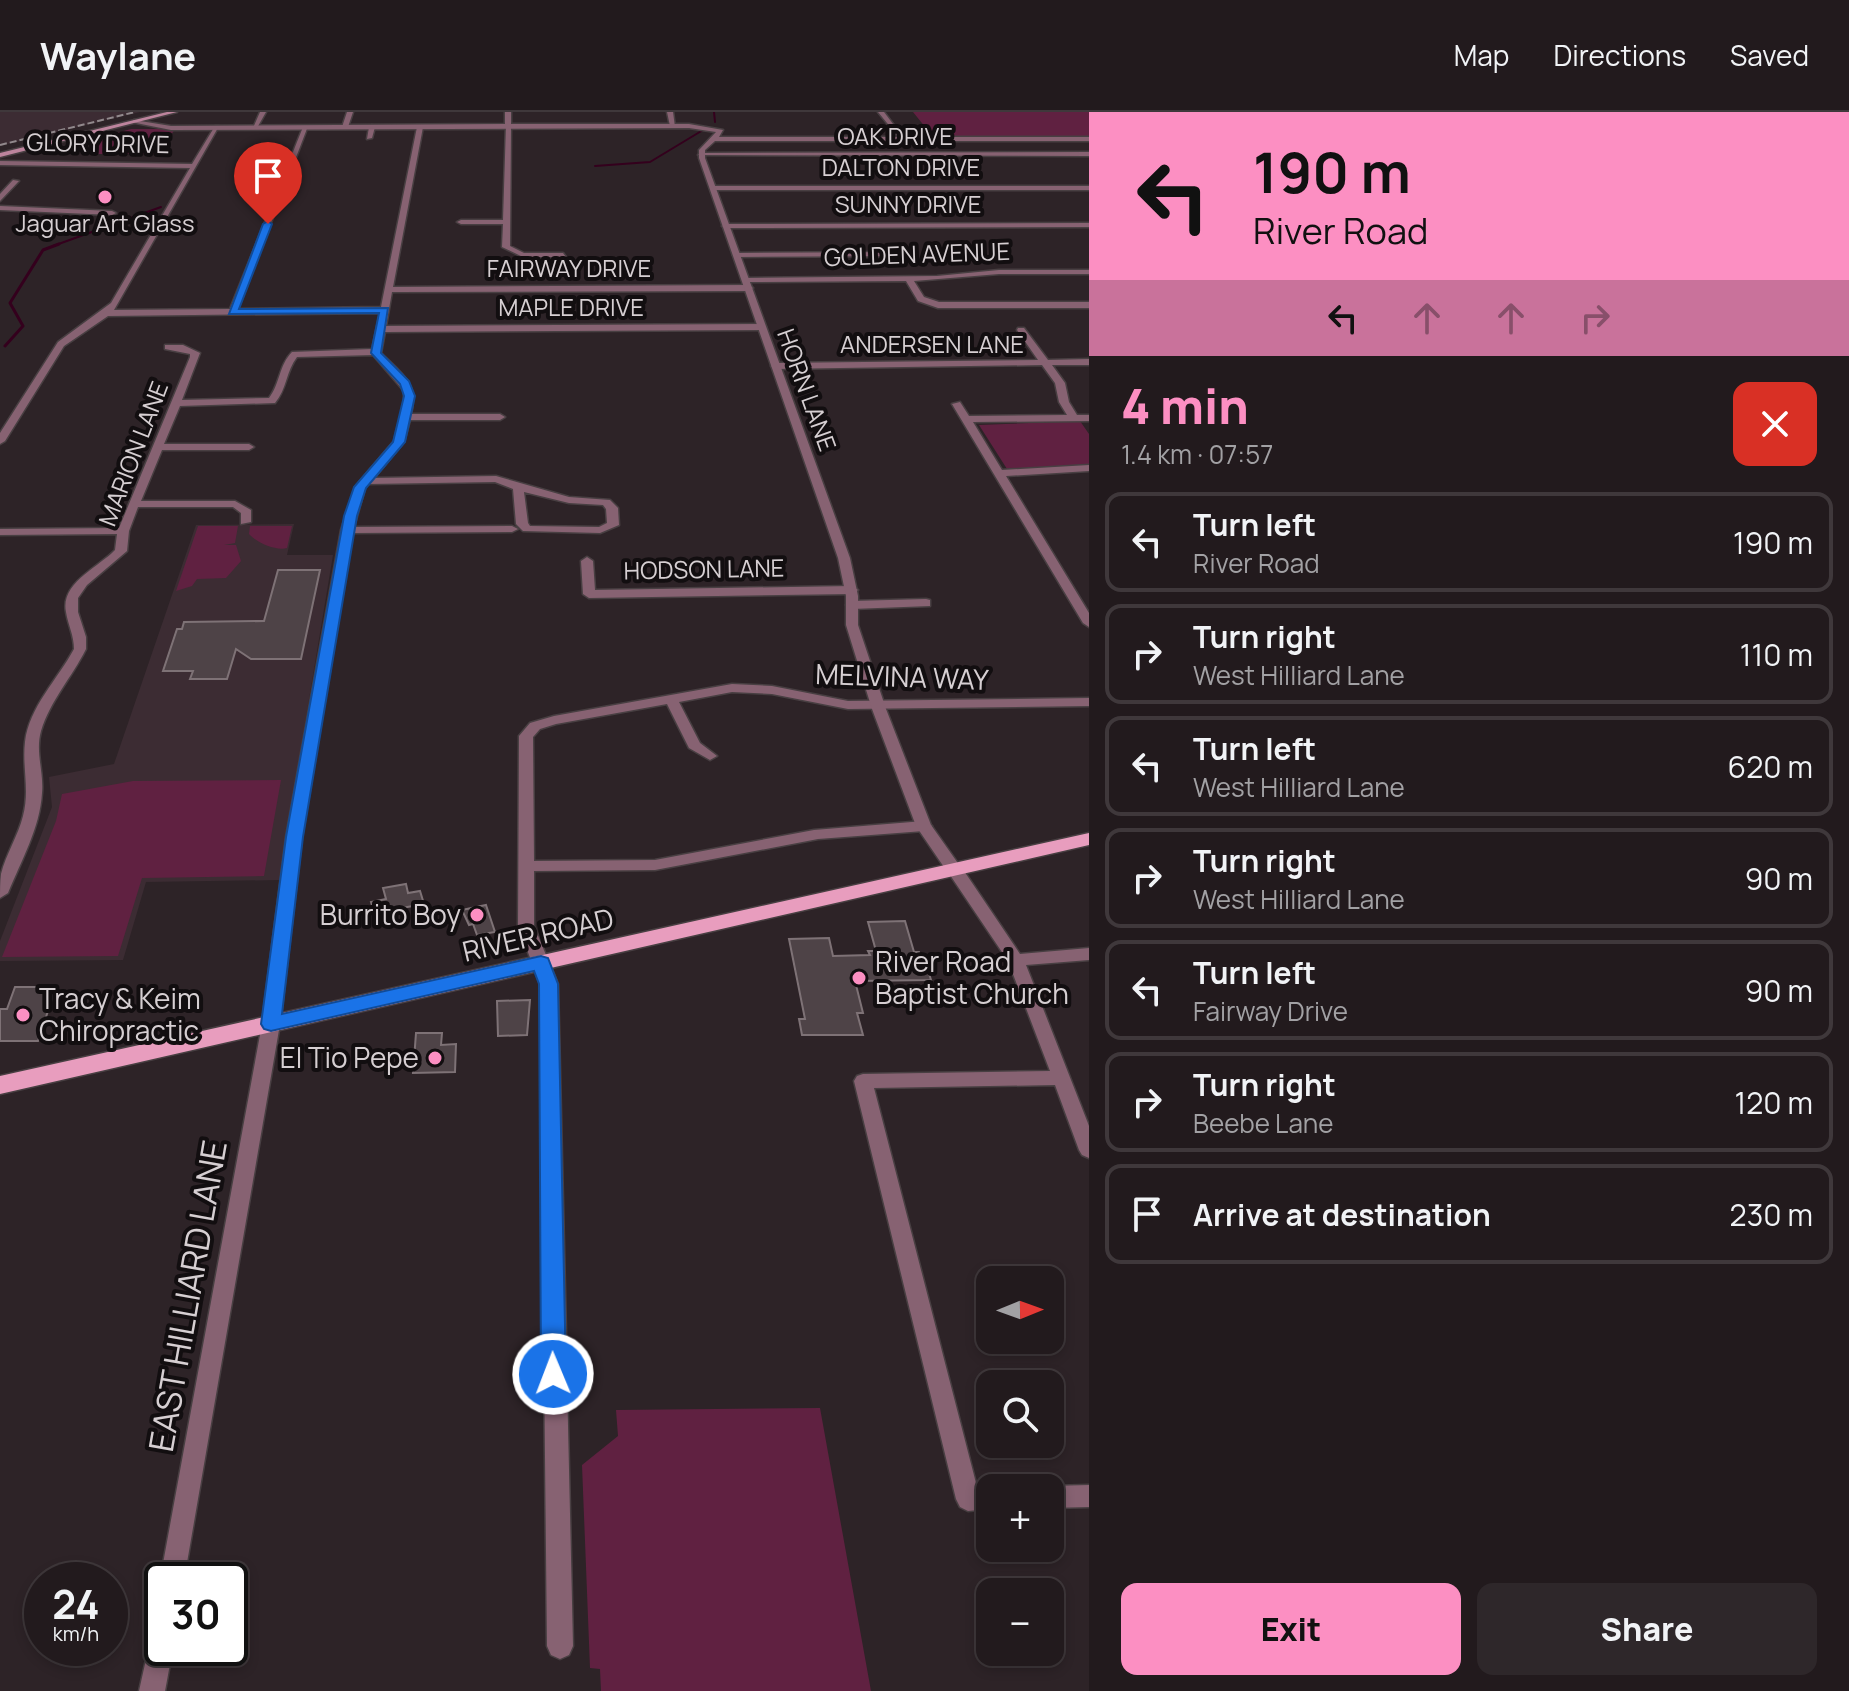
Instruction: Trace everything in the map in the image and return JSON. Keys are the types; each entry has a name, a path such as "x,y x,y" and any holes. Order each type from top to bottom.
{"main road":[{"path":"0,155 174,112"},
{"name":"RIVER ROAD","path":"0,1085 1089,839"}],"street":[{"path":"255,127 263,112"},
{"path":"345,127 350,112"},
{"path":"508,112 506,247 523,255 563,255"},
{"path":"670,112 673,126"},
{"path":"881,112 903,139"},
{"path":"152,126 150,120 154,117"},
{"path":"134,122 152,126"},
{"path":"114,127 716,128 721,133 702,150 701,155"},
{"path":"0,441 61,344 74,331 107,313 115,304 217,127"},
{"path":"233,312 306,127"},
{"path":"369,138 372,127"},
{"path":"364,481 395,449 406,417 408,387 380,360 376,352 420,127"},
{"path":"714,139 1089,139"},
{"name":"OAK DRIVE","path":"701,155 1089,154"},
{"name":"HORN LANE","path":"701,155 844,558 852,590 854,634 924,826 1016,960 1085,1131 1089,1150"},
{"name":"GLORY DRIVE","path":"0,163 195,166"},
{"path":"0,199 15,181"},
{"name":"DALTON DRIVE","path":"713,188 1089,188"},
{"path":"0,208 112,213"},
{"path":"461,222 506,222"},
{"name":"SUNNY DRIVE","path":"726,226 1089,225"},
{"path":"737,255 904,254"},
{"name":"GOLDEN AVENUE","path":"747,284 1089,272"},
{"path":"908,278 919,297 932,304 1089,305"},
{"name":"FAIRWAY DRIVE","path":"389,290 747,284"},
{"path":"107,313 385,310"},
{"name":"MAPLE DRIVE","path":"381,329 762,327"},
{"path":"1021,330 1063,388 1064,402 1074,418"},
{"name":"MARION LANE","path":"0,893 29,822 35,790 31,755 34,730 43,709 80,649 81,637 72,611 72,598 121,551 123,531 196,355 188,349 168,347"},
{"path":"176,403 275,401 289,359 296,352 376,352"},
{"name":"ANDERSEN LANE","path":"776,366 1089,362"},
{"path":"957,404 1089,623"},
{"path":"406,417 500,417"},
{"path":"966,419 1089,418"},
{"path":"157,447 249,447"},
{"path":"999,473 1089,468"},
{"path":"364,481 496,479 569,500 606,502 612,508 613,525 600,530 527,529 522,524 518,487"},
{"name":"EAST HILLIARD LANE","path":"175,1562 271,1024 294,837 347,530 353,502 364,481"},
{"path":"134,504 235,504 247,512 245,522"},
{"path":"347,530 512,529"},
{"path":"0,532 123,531"},
{"name":"HODSON LANE","path":"587,561 589,594 852,590"},
{"path":"852,605 926,603"},
{"name":"MELVINA WAY","path":"524,866 525,744 529,731 554,720 745,688 772,690 833,704 878,706 1089,702"},
{"path":"671,699 694,745 710,756"},
{"path":"560,1646 549,984 526,926 524,866 655,865 818,835 924,826"},
{"path":"1016,960 1089,954"},
{"path":"976,1499 968,1499 863,1081 1062,1078"},
{"path":"1064,1497 1089,1496"},
{"path":"152,1691 157,1666"}],"shaded area":[{"path":"0,112 140,112 0,146"},
{"path":"913,112 1089,112 1089,138 934,138"},
{"path":"131,129 175,129 158,154 92,154 102,137"},
{"path":"1080,421 1089,434 1089,465 1007,469 979,425"},
{"path":"294,524 287,555 333,555 279,880 146,882 123,960 0,961 0,941 52,807 49,777 114,764 196,525"},
{"path":"198,526 238,526 235,543 224,545 236,545 241,561 226,578 197,579 192,586 176,591"},
{"path":"250,526 292,526 287,548 272,547 257,540 249,534"},
{"path":"281,780 264,876 142,878 118,956 2,957 56,821 62,794 133,781"},
{"path":"820,1408 871,1691 601,1691 600,1669 590,1668 582,1465 618,1436 616,1410"}],"building":[{"path":"278,570 320,570 301,659 251,659 236,649 227,679 190,679 193,671 163,671 177,629 182,629 184,622 264,621"},
{"path":"406,884 408,893 420,891 424,904 374,913 371,902 386,899 383,888"},
{"name":"Burrito Boy","path":"486,905 495,932 477,935 462,910"},
{"name":"River Road Baptist Church","path":"905,921 914,952 924,957 931,980 855,981 863,1013 857,1013 863,1035 802,1035 799,1019 805,1019 789,939 829,938 833,956 870,955 868,951 876,951 868,922"},
{"name":"Tracy & Keim Chiropractic","path":"15,987 56,987 38,1041 0,1041 0,1009 7,1009"},
{"path":"530,1000 527,1035 498,1036 497,1001"},
{"name":"El Tio Pepe","path":"416,1033 442,1033 441,1045 456,1044 455,1072 413,1073"}],"waterway":[{"path":"714,112 715,122"},
{"path":"595,166 650,162 703,130"},
{"path":"53,246 161,207"},
{"path":"5,346 23,326 10,303 43,250 59,244"}],"railway":[{"path":"0,145 135,112"}],"place":[{"name":"Jaguar Art Glass","path":"105,197"},
{"name":"Burrito Boy","path":"477,915"},
{"name":"River Road Baptist Church","path":"859,978"},
{"name":"Tracy & Keim Chiropractic","path":"23,1015"},
{"name":"El Tio Pepe","path":"435,1058"}],"route":[{"path":"268,224 233,312 385,310 376,353 405,383 410,396 399,442 360,487 353,502 294,837 271,1024 541,963 549,984 553,1374"}]}
